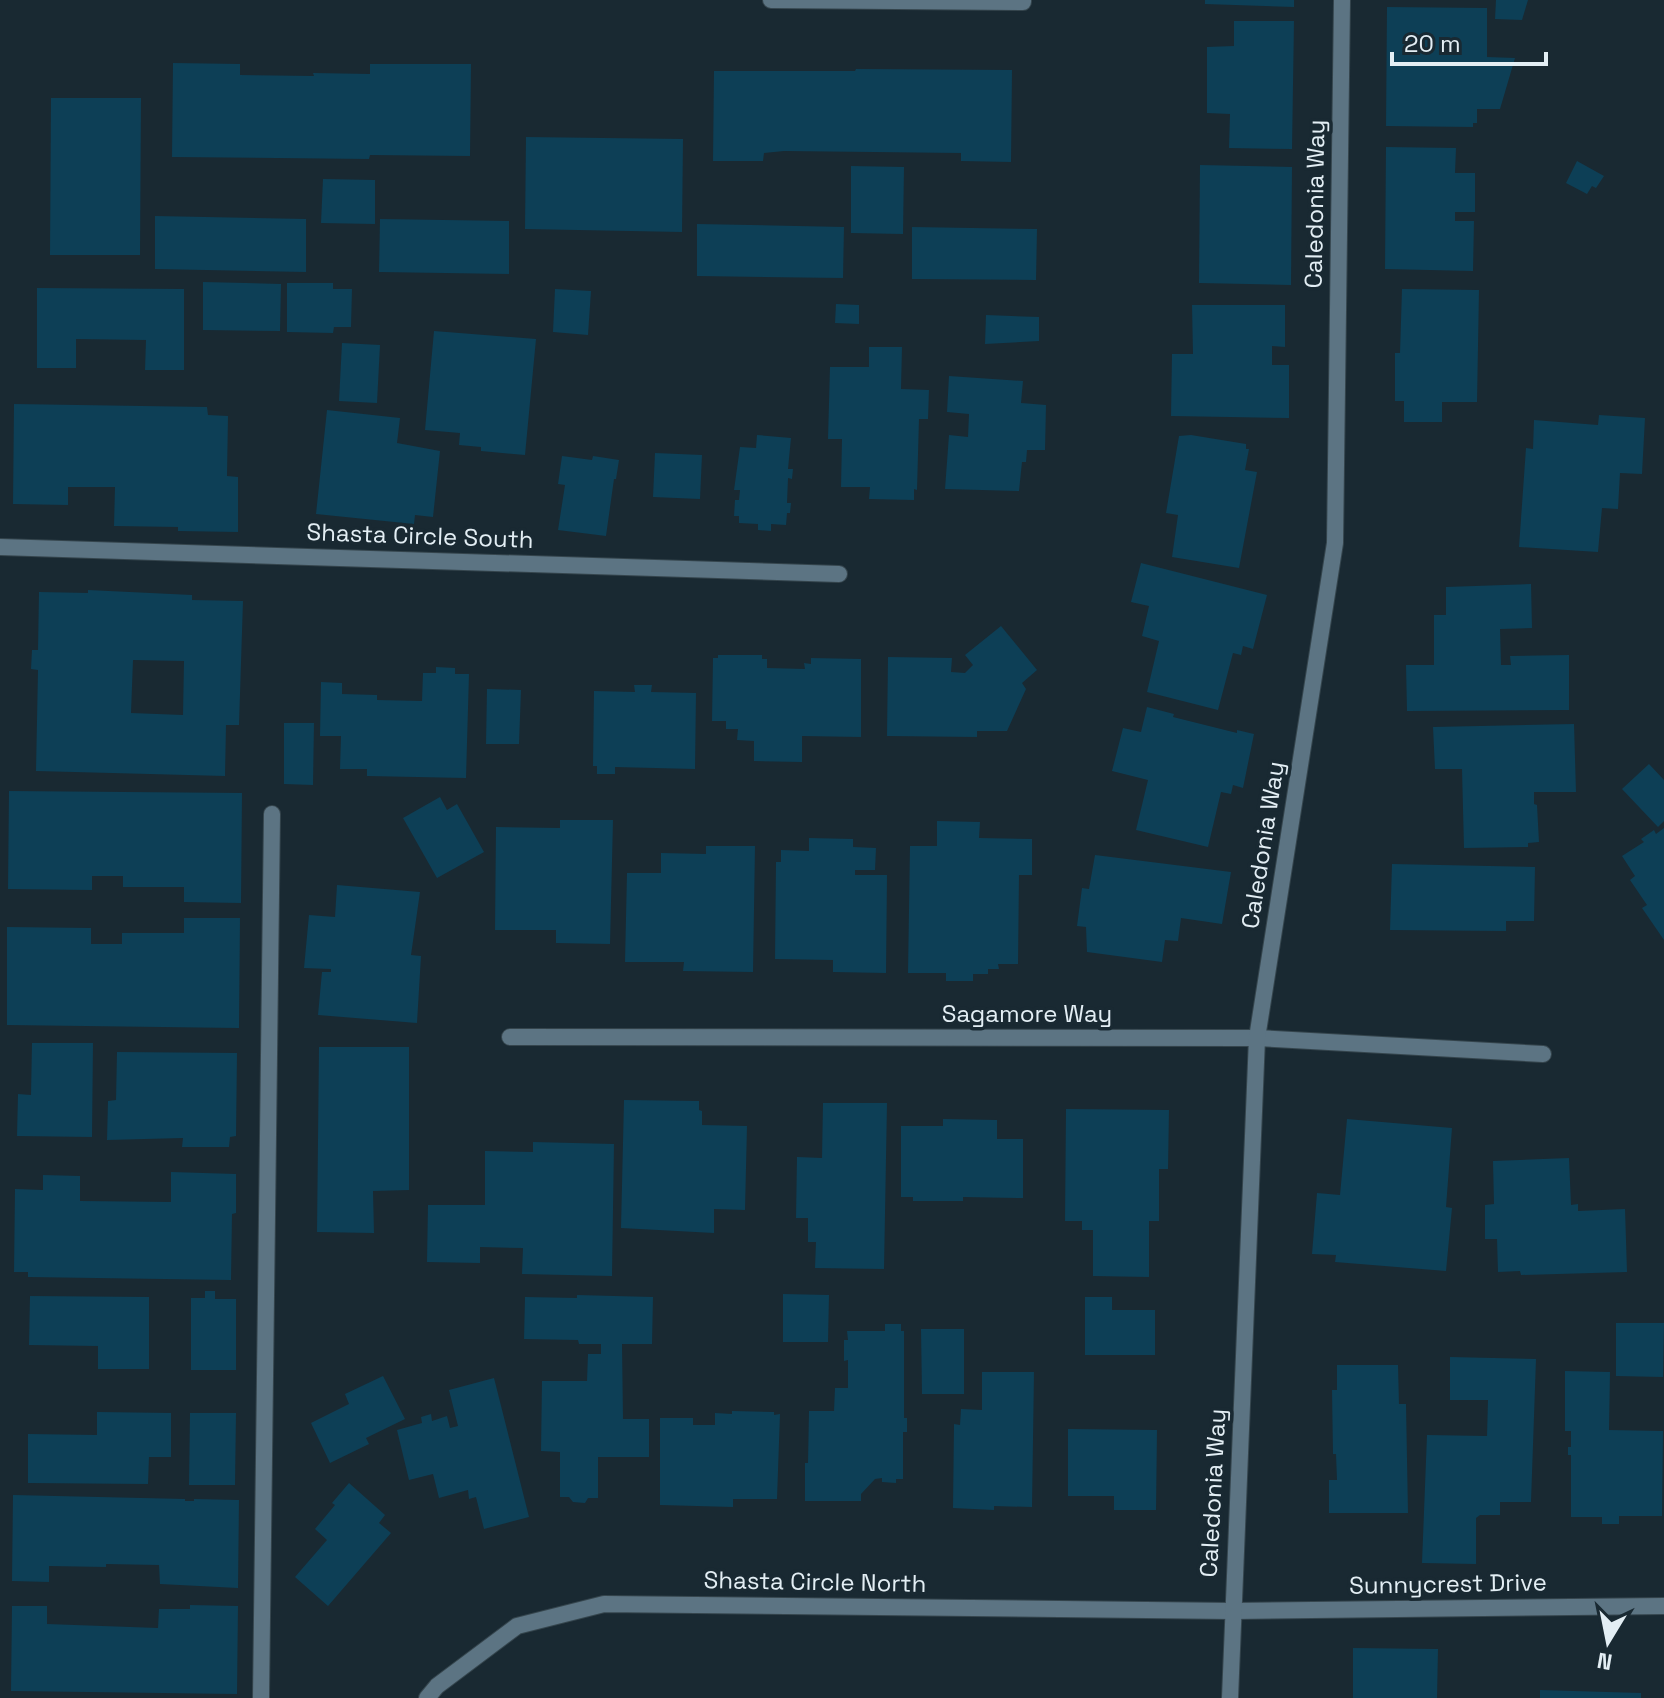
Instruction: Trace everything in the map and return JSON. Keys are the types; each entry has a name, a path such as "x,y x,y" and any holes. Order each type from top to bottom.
{"street":[{"path":"771,0 969,3 1023,0"},
{"name":"Caledonia Way","path":"1230,1698 1257,1038 1335,543 1342,0"},
{"name":"Shasta Circle South","path":"0,547 839,574"},
{"path":"261,1698 272,814"},
{"name":"Sagamore Way","path":"510,1037 1257,1038 1543,1054"},
{"name":"Shasta Circle North","path":"427,1698 437,1686 517,1626 604,1604 1232,1611"},
{"name":"Sunnycrest Drive","path":"1232,1611 1664,1606"}],"building":[{"path":"1205,0 1294,0 1294,7 1205,4"},
{"path":"1496,0 1528,0 1522,20 1495,19"},
{"path":"1387,7 1487,8 1487,57 1515,58 1500,109 1477,109 1477,123 1473,123 1473,127 1386,126"},
{"path":"1234,21 1294,21 1292,149 1229,148 1230,114 1207,113 1207,47 1234,46"},
{"path":"173,63 240,64 240,75 314,76 313,73 370,74 370,64 471,64 470,156 370,155 369,159 172,157"},
{"path":"1012,70 1011,162 961,161 961,153 784,151 764,153 763,161 713,161 714,71"},
{"path":"51,98 141,98 140,255 50,255"},
{"path":"526,137 683,139 682,232 525,229"},
{"path":"1386,147 1456,148 1455,173 1475,173 1475,212 1455,212 1455,221 1474,221 1473,271 1385,269"},
{"path":"1577,161 1604,176 1596,188 1592,186 1587,194 1566,183"},
{"path":"1200,165 1292,167 1291,285 1199,283"},
{"path":"851,166 904,167 903,234 851,233"},
{"path":"323,179 375,180 375,224 321,223"},
{"path":"155,216 306,219 306,272 155,269"},
{"path":"380,219 509,221 509,274 379,272"},
{"path":"697,224 844,227 843,278 697,276"},
{"path":"912,227 1037,229 1036,280 912,279"},
{"path":"203,282 281,284 280,331 203,330"},
{"path":"287,283 333,283 333,289 352,289 351,327 334,327 333,333 287,332"},
{"path":"37,288 184,289 184,370 145,370 146,340 76,339 76,368 37,368"},
{"path":"555,289 591,291 588,335 553,332"},
{"path":"1402,289 1479,290 1477,402 1442,402 1442,422 1404,422 1404,401 1395,401 1395,353 1400,353"},
{"path":"836,304 859,305 859,324 835,323"},
{"path":"1192,305 1285,305 1285,347 1272,346 1272,365 1289,365 1289,418 1171,416 1172,354 1193,354"},
{"path":"986,315 1039,317 1039,341 985,344"},
{"path":"434,331 536,339 525,455 481,451 481,447 459,445 460,433 425,430"},
{"path":"342,343 380,345 377,403 339,401"},
{"path":"869,347 902,347 901,389 929,390 928,419 919,419 914,500 869,499 870,487 841,487 842,439 828,439 830,367 869,367"},
{"path":"949,376 1023,381 1021,403 1046,405 1045,450 1027,450 1026,462 1022,462 1019,491 945,489 949,435 968,437 969,414 947,412"},
{"path":"14,404 207,407 208,415 228,416 227,476 238,477 238,532 114,526 115,487 68,487 68,505 13,504"},
{"path":"327,410 400,418 397,443 440,451 433,517 415,515 414,524 316,514"},
{"path":"1599,415 1645,418 1642,474 1620,473 1618,509 1602,508 1598,552 1519,547 1526,448 1533,449 1534,420 1598,425"},
{"path":"757,435 791,438 788,469 793,469 792,479 788,478 787,503 791,503 790,513 787,513 786,525 771,524 771,531 758,530 758,524 739,523 739,516 734,516 735,500 739,500 740,490 734,490 740,447 756,448"},
{"path":"1191,435 1246,444 1246,449 1249,449 1245,470 1257,472 1239,568 1172,557 1178,515 1166,513 1179,436"},
{"path":"655,453 702,455 700,499 653,497"},
{"path":"562,456 619,460 606,536 558,530 565,485 558,484"},
{"path":"1141,563 1267,595 1253,649 1243,646 1241,655 1233,653 1218,710 1147,692 1159,641 1142,636 1149,606 1131,602"},
{"path":"1531,584 1532,628 1500,629 1501,665 1511,665 1510,656 1569,655 1569,710 1407,711 1406,665 1434,665 1434,615 1446,615 1446,587"},
{"path":"88,590 192,595 192,600 243,601 239,725 226,725 225,776 36,771 38,670 31,669 32,650 38,650 39,592 88,593","holes":["133,660 184,661 183,715 131,713"]},
{"path":"1001,626 1037,670 1022,683 1026,689 1007,731 977,731 977,737 887,736 888,657 952,658 951,672 965,673 973,665 965,655"},
{"path":"718,655 762,655 762,659 767,659 767,668 805,669 804,663 811,664 811,658 861,659 861,737 802,736 802,762 754,761 754,741 737,740 738,729 726,729 726,721 712,721 713,658 718,658"},
{"path":"436,667 455,668 455,674 469,674 466,778 367,776 367,769 340,769 341,736 320,736 321,682 342,683 342,694 377,695 377,700 422,701 423,673 436,673"},
{"path":"634,685 652,685 651,692 696,693 695,769 615,767 615,774 597,774 597,766 593,766 594,691 635,692"},
{"path":"487,689 521,690 519,744 486,744"},
{"path":"1147,707 1174,714 1173,717 1237,733 1237,730 1254,734 1243,788 1233,785 1231,794 1221,792 1208,847 1136,830 1148,780 1112,771 1123,728 1141,732"},
{"path":"284,723 314,723 313,785 284,784"},
{"path":"1574,724 1576,792 1534,792 1539,842 1528,843 1528,847 1464,848 1462,769 1435,769 1433,727"},
{"path":"1649,764 1664,780 1664,821 1658,827 1622,789"},
{"path":"9,791 242,793 241,903 184,902 184,887 123,887 123,876 92,876 92,890 8,889"},
{"path":"440,797 447,810 457,804 484,852 437,878 403,818"},
{"path":"560,820 613,820 610,944 556,943 556,930 495,930 496,827 560,828"},
{"path":"937,821 980,822 979,838 1032,839 1032,875 1019,875 1018,964 998,964 999,969 988,969 988,974 973,974 973,981 946,981 946,973 908,973 910,846 937,846"},
{"path":"1664,828 1664,940 1642,908 1647,905 1630,880 1635,876 1622,856 1644,842 1641,839 1654,830 1656,834"},
{"path":"809,838 853,839 853,847 876,848 875,870 855,870 855,875 887,875 886,973 833,972 833,960 775,959 776,862 781,862 781,850 809,851"},
{"path":"706,846 755,846 753,972 683,971 684,962 625,962 627,873 661,873 661,853 706,854"},
{"path":"1095,855 1231,872 1222,924 1181,918 1178,941 1165,940 1162,962 1087,952 1086,927 1077,926 1082,888 1089,889"},
{"path":"1392,864 1535,867 1534,921 1506,921 1506,931 1390,930"},
{"path":"337,885 420,892 411,955 421,956 417,1023 318,1015 322,972 331,972 331,969 304,968 309,915 335,917"},
{"path":"184,918 240,918 239,1028 7,1025 7,927 91,928 91,944 122,944 122,933 184,933"},
{"path":"32,1043 93,1043 92,1137 17,1136 18,1094 31,1095"},
{"path":"319,1047 409,1047 409,1190 373,1191 374,1233 317,1232"},
{"path":"117,1052 237,1053 236,1136 230,1137 229,1147 182,1147 183,1138 107,1140 108,1101 116,1100"},
{"path":"624,1100 699,1101 702,1125 747,1126 745,1210 714,1209 714,1233 621,1228"},
{"path":"823,1103 887,1103 884,1269 815,1268 816,1242 808,1242 808,1218 796,1218 797,1157 822,1158"},
{"path":"1066,1109 1169,1110 1168,1169 1159,1169 1159,1221 1149,1221 1149,1277 1093,1276 1093,1230 1082,1230 1082,1221 1065,1221"},
{"path":"943,1119 997,1120 997,1139 1023,1139 1023,1198 963,1197 963,1201 913,1201 913,1197 901,1197 901,1126 943,1126"},
{"path":"1347,1119 1452,1128 1446,1207 1452,1208 1446,1271 1335,1262 1336,1255 1312,1254 1317,1193 1340,1195"},
{"path":"533,1142 614,1144 612,1276 522,1274 523,1248 480,1247 480,1263 427,1262 428,1205 485,1205 485,1151 533,1152"},
{"path":"1569,1158 1571,1205 1578,1204 1578,1211 1625,1209 1627,1272 1521,1275 1520,1271 1498,1272 1497,1239 1485,1239 1485,1205 1494,1204 1493,1161"},
{"path":"171,1172 236,1174 231,1280 28,1277 28,1272 14,1272 15,1189 43,1190 43,1175 80,1176 80,1201 171,1202"},
{"path":"205,1291 215,1291 215,1299 236,1299 236,1370 191,1370 191,1298 205,1298"},
{"path":"783,1294 829,1295 828,1342 783,1342"},
{"path":"577,1295 653,1297 652,1344 622,1344 623,1419 649,1419 649,1457 598,1457 598,1498 588,1498 585,1503 560,1497 560,1452 541,1451 542,1381 587,1381 588,1354 601,1354 601,1344 579,1344 578,1340 524,1339 525,1297 577,1298"},
{"path":"30,1296 149,1297 149,1369 98,1369 98,1346 29,1345"},
{"path":"1085,1297 1112,1297 1112,1310 1155,1310 1155,1355 1085,1355"},
{"path":"1616,1323 1664,1323 1663,1377 1616,1376"},
{"path":"885,1324 901,1324 901,1331 904,1331 904,1418 907,1418 907,1432 903,1432 903,1479 896,1479 896,1483 875,1479 861,1494 861,1501 805,1501 809,1411 834,1411 835,1388 848,1388 848,1360 844,1361 847,1331 885,1331"},
{"path":"921,1329 964,1329 964,1394 922,1394"},
{"path":"1450,1357 1536,1359 1531,1502 1500,1502 1500,1515 1480,1515 1476,1518 1476,1564 1422,1563 1427,1435 1487,1436 1488,1400 1450,1400"},
{"path":"1337,1365 1398,1365 1399,1404 1406,1404 1408,1513 1329,1513 1329,1480 1337,1480 1336,1454 1333,1454 1332,1390 1337,1390"},
{"path":"1565,1371 1610,1372 1609,1430 1663,1431 1662,1516 1619,1516 1619,1524 1602,1524 1602,1517 1571,1517 1571,1455 1568,1455 1568,1447 1571,1447 1571,1431 1565,1431"},
{"path":"982,1372 1034,1372 1032,1507 994,1506 994,1510 953,1508 954,1424 960,1425 961,1409 982,1410"},
{"path":"383,1376 405,1419 366,1438 369,1444 330,1463 311,1423 349,1404 345,1394"},
{"path":"494,1378 529,1517 484,1529 476,1497 469,1499 468,1490 439,1498 433,1474 409,1480 397,1430 422,1423 421,1417 431,1414 432,1421 447,1416 450,1428 458,1426 449,1390"},
{"path":"732,1411 780,1414 777,1499 733,1499 733,1507 660,1505 660,1418 693,1418 693,1425 715,1425 715,1413 732,1414"},
{"path":"97,1412 171,1413 171,1457 149,1457 148,1484 28,1483 28,1434 97,1435"},
{"path":"190,1413 236,1413 235,1485 189,1485"},
{"path":"1068,1429 1157,1430 1156,1510 1114,1510 1114,1496 1068,1496"},
{"path":"349,1483 385,1515 379,1523 391,1533 328,1606 295,1577 327,1540 315,1529"},
{"path":"13,1495 239,1500 238,1588 160,1584 159,1565 49,1566 49,1582 12,1581"},
{"path":"190,1605 238,1606 237,1694 11,1691 12,1606 47,1606 47,1624 158,1628 159,1609 190,1609"},
{"path":"1353,1648 1438,1649 1437,1698 1353,1698"},
{"path":"1540,1690 1641,1693 1641,1698 1540,1698"}]}
